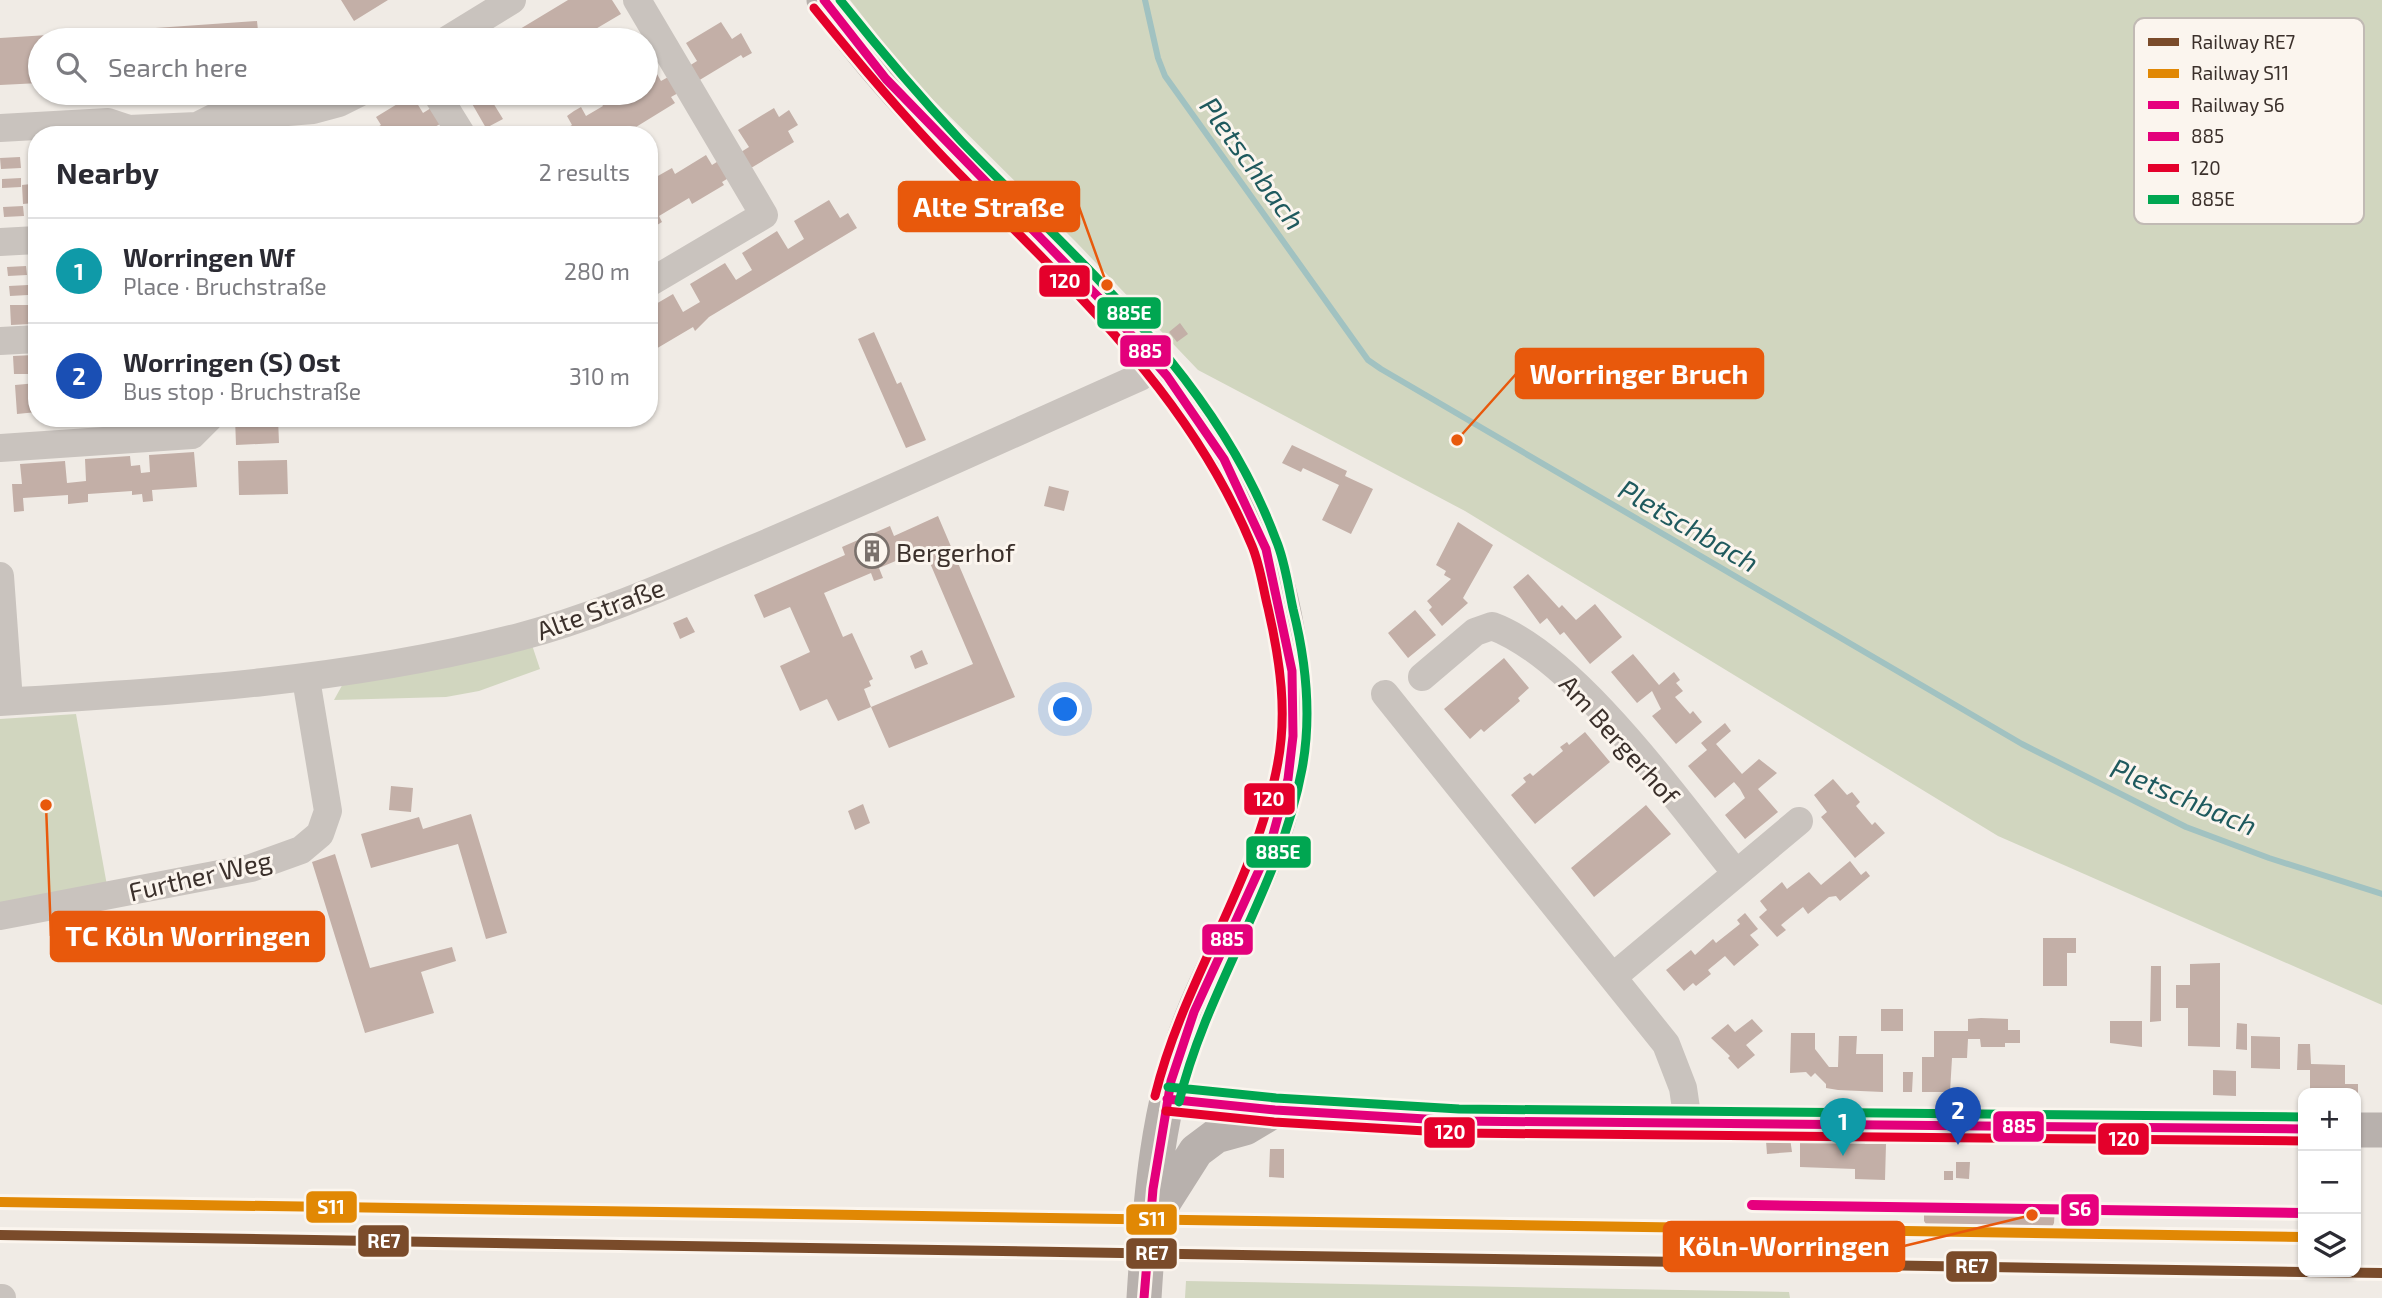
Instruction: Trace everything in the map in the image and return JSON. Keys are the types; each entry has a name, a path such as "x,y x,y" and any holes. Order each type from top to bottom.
{"main road":[{"path":"824,0 850,38 908,103 1122,320 1158,363 1223,457 1254,514 1285,611 1294,702 1290,764 1278,821 1246,903 1195,1010 1167,1099 1159,1133 1144,1292"},
{"path":"1167,1099 1275,1110 1459,1121 2298,1129"},
{"path":"1150,1225 1168,1190 1196,1151 1216,1136 1245,1128 1275,1110"},
{"path":"2361,1130 2382,1130"}],"street":[{"path":"466,28 512,0"},
{"path":"638,0 654,28"},
{"path":"658,34 764,215 658,278"},
{"path":"202,126 213,118 313,110 328,105"},
{"path":"443,105 456,126"},
{"path":"36,126 108,122 120,126"},
{"path":"0,128 28,126"},
{"path":"0,242 28,240"},
{"path":"0,341 28,339"},
{"name":"Alte Straße","path":"4,702 306,678 437,654 552,628 677,581 804,527 1140,377 1158,363"},
{"path":"0,448 192,435 200,427"},
{"path":"0,576 4,702"},
{"name":"Am Bergerhof","path":"1422,677 1475,632 1492,626 1522,641 1590,698 1736,873"},
{"name":"Further Weg","path":"0,916 251,868 301,850 320,834 328,811 306,678"},
{"path":"1385,694 1666,1044 1683,1088 1688,1122"},
{"path":"1614,976 1799,821"}],"green space":[{"path":"850,0 2382,0 2382,1005 1998,836 1465,511 1198,370 1077,243 911,78"},
{"path":"532,645 540,669 479,691 446,697 334,700 345,680"},
{"path":"76,714 108,891 0,910 0,719"},
{"path":"1186,1281 1789,1292 1790,1298 1185,1298"}],"building":[{"path":"341,0 388,0 354,21"},
{"path":"568,0 612,0 621,14 597,28 522,28"},
{"path":"257,21 258,28 156,28"},
{"path":"721,22 732,39 741,33 752,53 743,58 741,55 698,81 689,66 697,61 686,43"},
{"path":"28,36 28,84 0,85 0,38"},
{"path":"658,76 661,81 670,76 680,92 671,97 675,103 638,126 570,126 567,116 574,111 581,107 586,116 603,106 658,105"},
{"path":"396,105 418,105 423,113 431,108 440,124 379,126 376,117"},
{"path":"473,105 494,105 503,119 485,126"},
{"path":"774,108 779,117 789,110 798,125 788,131 794,142 751,168 741,152 749,147 738,130"},
{"path":"706,155 712,165 720,160 730,177 722,182 724,185 692,204 689,198 659,216 662,222 658,224 658,176 672,168 675,174"},
{"path":"20,157 21,168 1,169 0,158"},
{"path":"21,178 21,187 2,188 2,179"},
{"path":"28,184 28,204 23,204 22,185"},
{"path":"829,200 840,218 848,213 857,228 709,317 695,331 693,327 658,348 658,303 673,294 683,312 700,302 690,284 725,263 736,280 752,270 742,253 777,231 788,249 804,239 794,221"},
{"path":"23,206 24,216 4,217 3,207"},
{"path":"26,266 27,275 8,276 7,267"},
{"path":"28,285 28,295 10,296 9,286"},
{"path":"10,305 28,305 28,324 11,325"},
{"path":"1180,323 1188,334 1177,342 1169,332"},
{"path":"874,332 897,384 901,382 926,440 906,448 858,339"},
{"path":"28,355 28,374 14,374 13,356"},
{"path":"28,384 28,413 17,414 15,385"},
{"path":"235,427 278,427 279,443 236,445"},
{"path":"1292,445 1347,471 1345,476 1373,489 1351,534 1322,520 1339,485 1303,468 1301,472 1282,463"},
{"path":"194,452 197,487 152,490 153,501 143,502 142,494 132,495 132,491 88,494 88,502 68,504 68,495 23,498 24,511 14,512 12,484 22,484 20,464 65,461 67,483 86,481 85,459 130,456 131,466 140,465 141,473 150,472 149,455"},
{"path":"287,460 288,494 239,495 238,461"},
{"path":"1049,486 1069,491 1064,511 1044,506"},
{"path":"938,516 1015,697 889,748 871,707 838,721 827,699 800,711 780,666 810,652 790,607 764,618 754,595 845,555 842,547 890,526 894,536","holes":["924,549 973,664 871,707 864,689 871,686 869,681 873,679 852,633 843,637 824,593 871,573 874,581 883,578 879,568"]},
{"path":"1458,522 1493,545 1463,598 1468,603 1442,626 1429,610 1432,607 1427,601 1451,579 1444,575 1446,571 1436,565"},
{"path":"1528,574 1559,608 1562,605 1576,620 1595,604 1622,637 1590,664 1564,632 1560,635 1547,618 1540,624 1513,587"},
{"path":"1415,610 1436,635 1408,658 1388,633"},
{"path":"687,617 695,632 680,639 673,623"},
{"path":"922,650 928,664 915,669 910,656"},
{"path":"1633,654 1659,685 1674,672 1680,680 1676,683 1683,691 1675,697 1690,714 1693,711 1702,722 1676,744 1652,716 1661,709 1652,691 1637,703 1611,672"},
{"path":"1504,658 1529,688 1518,698 1520,701 1484,732 1481,729 1470,739 1444,709"},
{"path":"1725,723 1731,731 1716,744 1742,774 1759,759 1777,773 1758,789 1778,812 1745,839 1725,815 1745,798 1740,789 1734,782 1715,798 1688,766 1707,750 1701,743"},
{"path":"1585,732 1610,762 1535,824 1511,795 1526,782 1523,778 1530,773 1533,776 1563,751 1560,747 1567,742 1569,745"},
{"path":"1833,779 1847,795 1852,792 1860,802 1856,806 1872,825 1875,822 1885,833 1855,858 1821,817 1827,812 1814,795"},
{"path":"391,786 413,788 411,812 389,810"},
{"path":"863,804 870,823 855,830 848,811"},
{"path":"1646,805 1671,834 1594,897 1571,868"},
{"path":"471,814 507,933 486,939 458,844 371,868 361,834 419,817 423,829"},
{"path":"335,854 370,968 452,947 456,961 421,972 434,1013 365,1033 312,862"},
{"path":"1850,861 1861,875 1866,871 1870,876 1840,901 1836,896 1829,897 1808,914 1803,907 1781,925 1786,930 1777,937 1759,917 1767,910 1760,901 1782,882 1787,889 1809,872 1821,885"},
{"path":"1745,913 1758,929 1750,935 1759,945 1734,966 1725,956 1708,970 1711,974 1696,986 1693,983 1684,991 1666,970 1691,950 1695,955 1713,939 1716,943 1740,924 1737,920"},
{"path":"2043,938 2076,938 2076,953 2067,953 2067,986 2043,986"},
{"path":"2220,963 2220,1047 2188,1046 2188,1008 2176,1008 2176,985 2190,985 2190,964"},
{"path":"2151,966 2161,966 2161,1021 2150,1022"},
{"path":"1881,1009 1903,1009 1903,1031 1881,1031"},
{"path":"1752,1019 1763,1031 1746,1045 1755,1055 1738,1069 1728,1058 1730,1056 1711,1038 1728,1024 1735,1032"},
{"path":"1968,1019 2008,1019 2008,1030 2020,1030 2020,1043 2005,1043 2005,1047 1981,1047 1980,1039 1968,1039 1967,1058 1952,1058 1950,1092 1922,1092 1922,1057 1934,1057 1934,1031 1968,1031"},
{"path":"2110,1021 2142,1021 2142,1047 2110,1043"},
{"path":"2237,1023 2247,1024 2247,1050 2236,1049"},
{"path":"1791,1033 1815,1033 1815,1049 1829,1067 1838,1067 1839,1036 1857,1036 1856,1054 1883,1054 1883,1092 1826,1088 1826,1084 1815,1073 1811,1077 1806,1072 1790,1073"},
{"path":"2251,1036 2280,1037 2280,1069 2251,1068"},
{"path":"2298,1044 2310,1044 2311,1064 2345,1065 2345,1084 2358,1084 2358,1088 2310,1088 2310,1070 2297,1070"},
{"path":"2213,1070 2236,1071 2236,1096 2213,1095"},
{"path":"1903,1072 1913,1072 1912,1092 1903,1092"},
{"path":"1790,1138 1792,1152 1767,1154 1766,1141"},
{"path":"1800,1138 1865,1139 1865,1144 1886,1144 1885,1180 1855,1179 1855,1169 1800,1167"},
{"path":"1270,1149 1284,1149 1284,1178 1269,1177"},
{"path":"1956,1162 1970,1162 1969,1179 1956,1178"},
{"path":"1944,1171 1953,1171 1953,1180 1944,1180"},
{"path":"1928,1200 2050,1202 2055,1207 2054,1223 2051,1229 1928,1227 1924,1221 1924,1204"}],"waterway":[{"name":"Pletschbach","path":"1145,0 1158,58 1165,76 1368,360 2022,744 2186,827 2269,858 2382,894"}],"rail line":[{"name":"S11","path":"0,1202 2298,1237"},
{"name":"S6","path":"1752,1205 2298,1213"},
{"name":"RE7","path":"0,1235 2298,1272"},
{"name":"RE7","path":"2361,1273 2382,1273"}],"transit line":[{"name":"885","path":"824,0 886,79 1101,300 1167,376 1224,459 1266,549 1292,671 1293,736 1288,779 1270,846 1194,1012 1171,1081 1153,1189 1144,1298"},
{"name":"885E","path":"840,0 946,125 1097,278 1181,374 1218,426 1250,481 1282,556 1301,648 1306,689 1307,729 1302,769 1292,813 1277,855 1207,1018 1191,1059 1179,1102"},
{"name":"120","path":"814,8 910,122 1075,292 1156,385 1225,488 1257,561 1272,628 1281,687 1282,727 1277,767 1253,852 1183,1013 1155,1096"},
{"name":"885E","path":"1168,1087 1276,1098 1459,1109 2298,1117"},
{"name":"885","path":"1167,1099 1275,1110 1459,1121 2298,1129"},
{"name":"120","path":"1166,1111 1274,1122 1459,1133 2298,1141"}],"place":[{"name":"Alte Straße","path":"1107,285"},
{"name":"Worringer Bruch","path":"1457,440"},
{"name":"Bergerhof","path":"872,551"},
{"name":"TC Köln Worringen","path":"46,805"},
{"name":"Worringen (S) Ost","path":"1958,1145"},
{"name":"Worringen Wf","path":"1843,1156"},
{"name":"Köln-Worringen","path":"2032,1215"}]}
